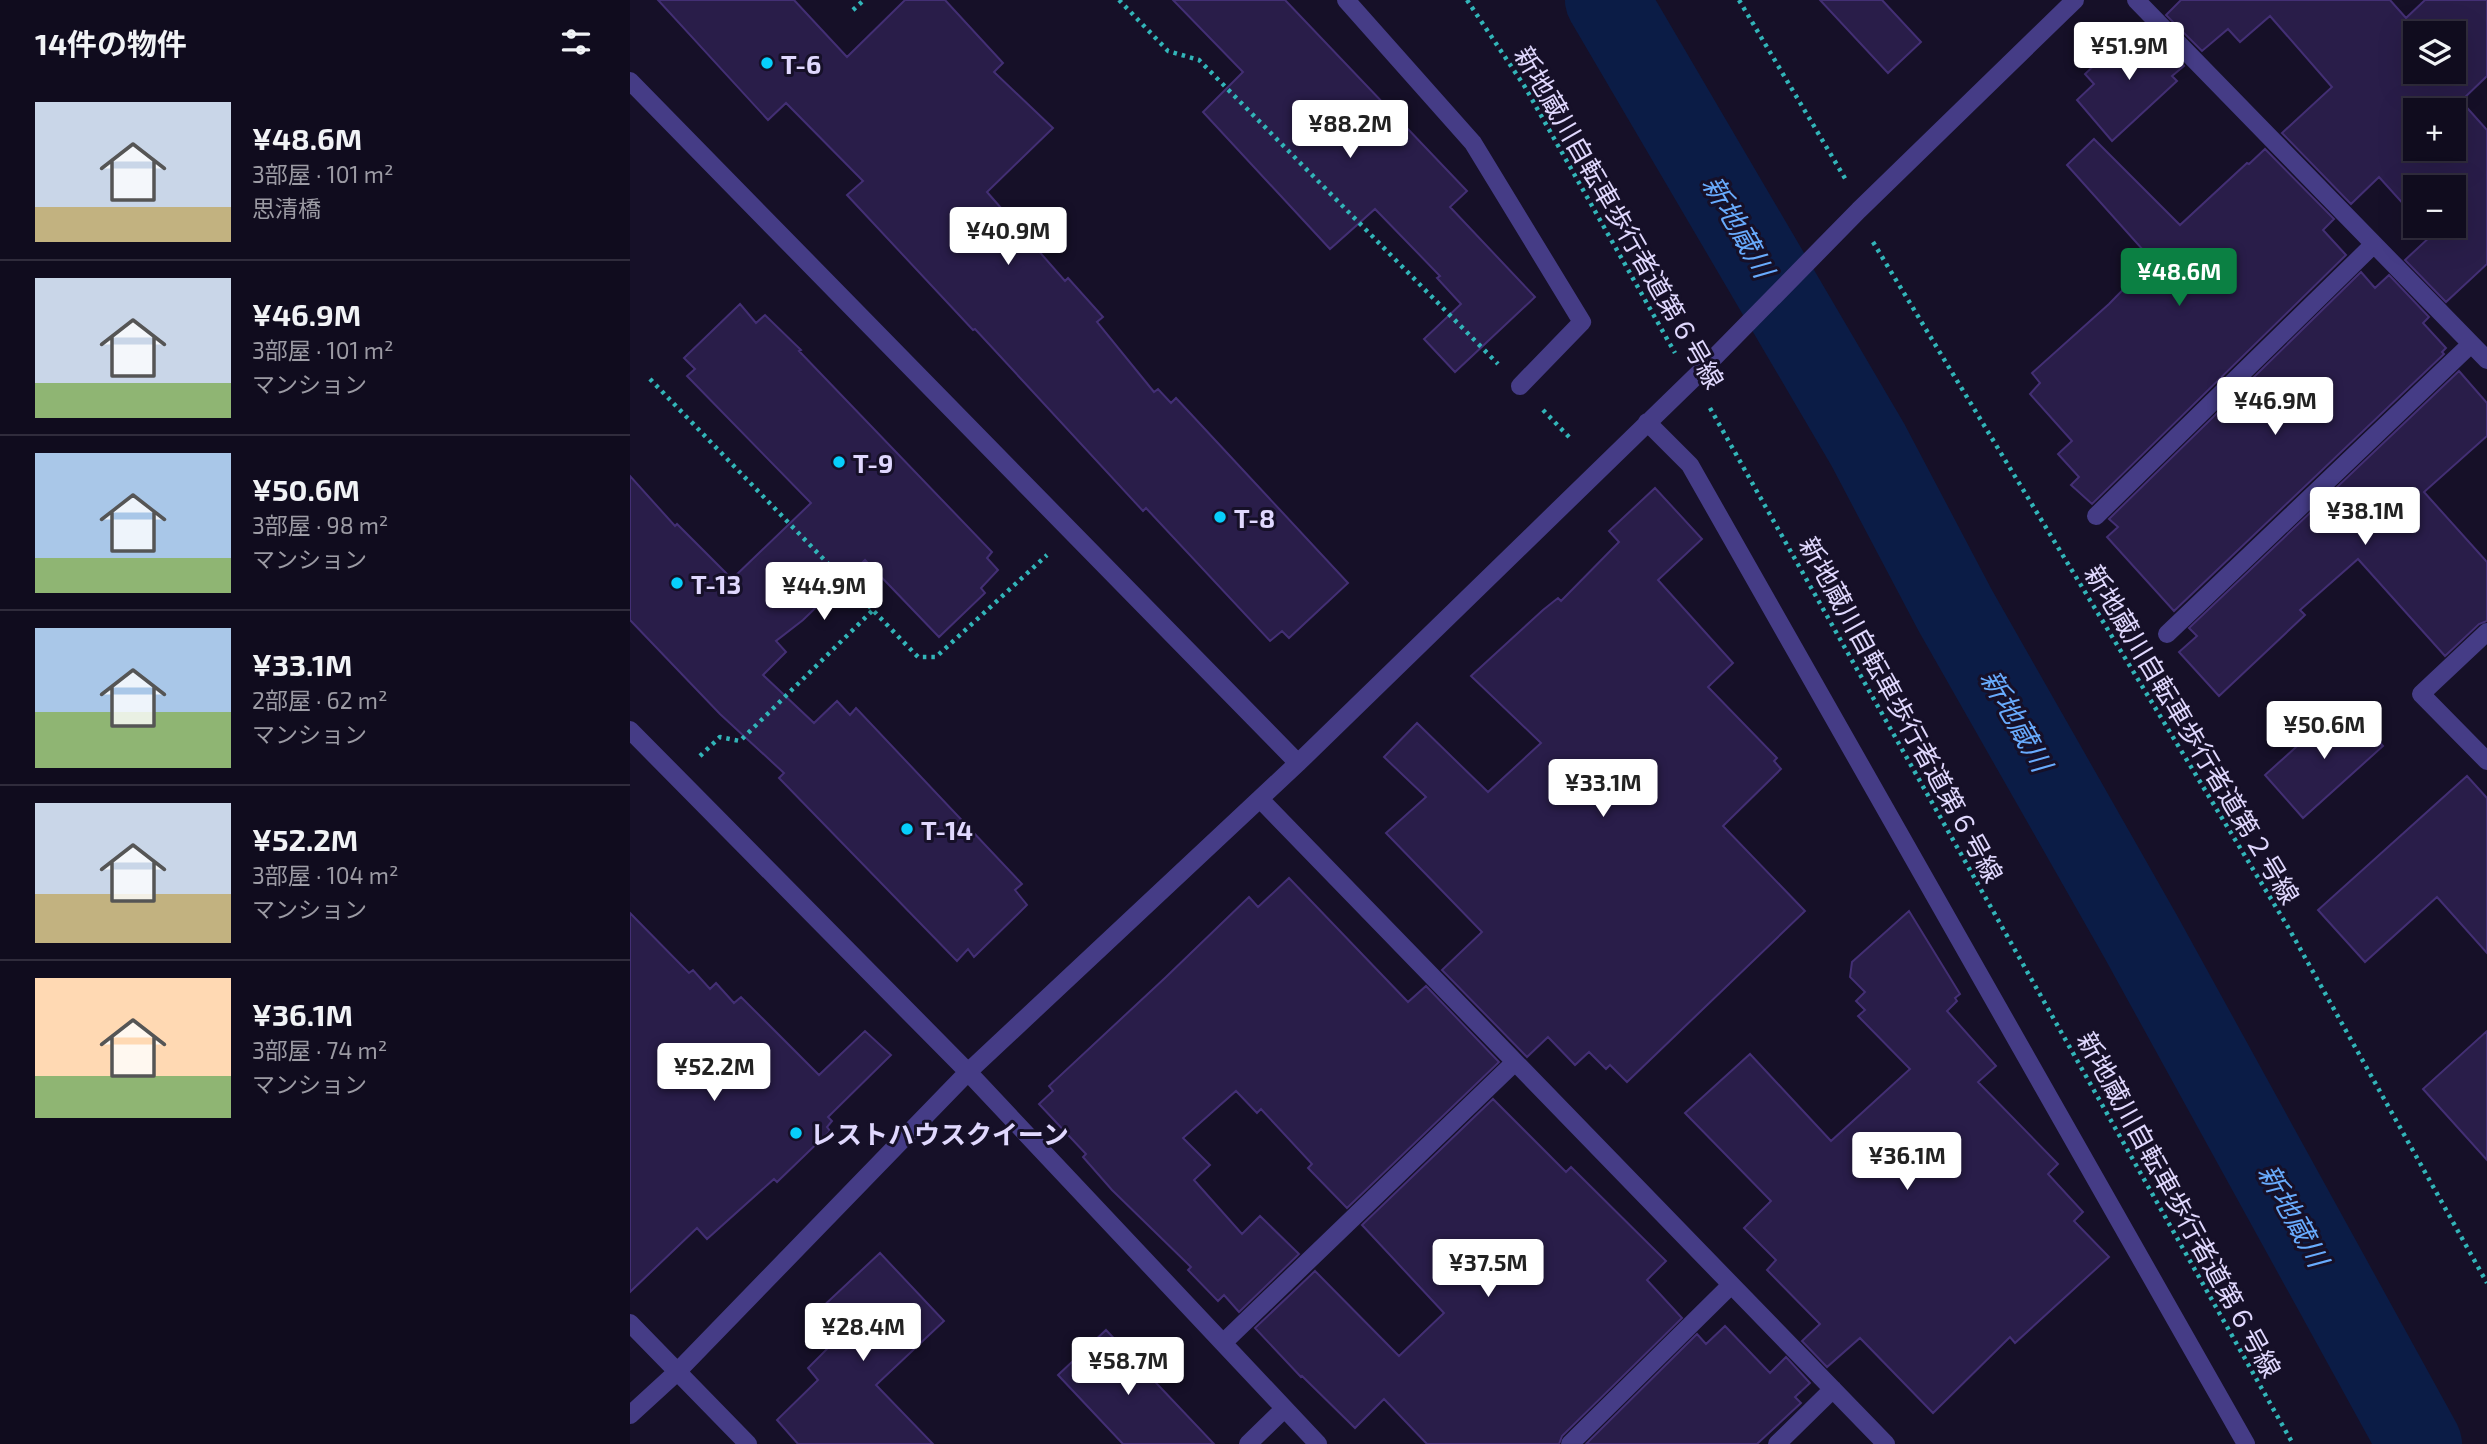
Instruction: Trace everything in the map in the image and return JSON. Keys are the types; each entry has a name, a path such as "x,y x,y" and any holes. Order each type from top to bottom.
{"street":[{"path":"1346,0 1473,144 1582,322 1520,386"},
{"path":"630,1415 677,1372 968,1072 1298,763 1696,376 1858,210 2075,0"},
{"path":"2136,0 2487,360"},
{"path":"630,81 1298,763"},
{"path":"2096,516 2374,244"},
{"path":"2167,634 2471,344"},
{"path":"1647,422 1690,466 2246,1444"},
{"path":"2487,632 2421,694 2487,761"},
{"path":"630,730 968,1072 1318,1444"},
{"path":"1260,799 1886,1444"},
{"path":"1223,1343 1515,1062"},
{"path":"1570,1444 1731,1285"},
{"path":"630,1323 748,1444"},
{"path":"1777,1444 1833,1389"},
{"path":"1248,1444 1284,1409"}],"path":[{"path":"853,10 864,0"},
{"path":"1119,0 1168,51 1199,60 1572,440"},
{"name":"新地蔵川自転車歩行者道第６号線","path":"1466,0 1525,87 1669,344 1696,376 1726,436 2293,1444"},
{"name":"新地蔵川自転車歩行者道第２号線","path":"1739,0 1845,180 1878,251 2288,927 2487,1283"},
{"path":"649,379 918,657 936,657 1047,555"},
{"path":"677,779 720,737 740,741 872,611"}],"building":[{"path":"658,0 794,0 847,57 905,0 945,0 1003,63 994,72 1053,128 987,192 1065,281 1068,278 1103,317 1097,322 1154,392 1158,389 1171,403 1176,398 1348,583 1289,638 1282,631 1270,641 1146,508 1143,511 847,195 863,181 786,103 768,120"},
{"path":"1173,0 1285,0 1467,191 1450,207 1535,297 1455,372 1424,339 1461,304 1437,278 1440,276 1375,209 1330,249 1203,112 1243,72"},
{"path":"1820,0 1882,0 1921,42 1888,73"},
{"path":"2181,0 2390,0 2406,18 2425,0 2487,0 2487,76 2464,98 2403,98 2403,161 2466,161 2466,107 2487,130 2487,264 2446,302 2405,260 2429,238 2466,238 2466,175 2403,175 2403,204 2379,177 2351,204 2282,133 2332,87 2270,16 2240,42 2228,29 2202,51 2166,15"},
{"path":"2150,30 2184,66 2172,76 2177,81 2112,141 2077,100 2094,84 2085,74 2131,31 2139,40"},
{"path":"2094,139 2180,225 2265,149 2334,219 2323,230 2346,255 2092,504 2071,485 2079,477 2058,454 2072,441 2030,394 2040,383 2032,373 2109,304 2152,260 2067,165"},
{"path":"2361,272 2375,288 2389,275 2429,317 2423,323 2446,348 2442,352 2444,354 2174,611 2107,537 2118,527 2109,519"},
{"path":"740,304 756,323 765,315 801,350 799,351 992,552 987,558 998,570 981,588 985,593 939,637 865,560 803,620 776,641 786,652 763,675 814,723 837,701 850,715 856,708 1022,884 1015,890 1027,905 974,957 968,949 957,961 779,778 784,773 720,714 630,620 630,476 675,526 677,524 732,579 811,503 687,376 695,369 684,358"},
{"path":"2459,371 2487,403 2487,436 2424,492 2487,562 2487,621 2479,624 2445,656 2358,559 2300,610 2305,615 2219,696 2179,652 2197,636 2189,628"},
{"path":"1655,488 1702,539 1658,580 1733,663 1708,687 1777,758 1774,761 1781,769 1723,826 1805,911 1627,1082 1610,1065 1606,1069 1589,1052 1575,1065 1548,1037 1527,1057 1442,970 1482,932 1386,833 1426,797 1384,757 1417,723 1488,792 1541,743 1471,676 1543,610 1558,598 1561,601 1619,542 1609,531"},
{"path":"2345,703 2383,746 2303,818 2265,775"},
{"path":"2467,776 2487,798 2487,953 2437,897 2365,962 2318,910"},
{"path":"1289,878 1408,1002 1426,986 1499,1062 1347,1208 1308,1168 1312,1164 1261,1109 1257,1113 1236,1091 1183,1138 1210,1165 1194,1180 1242,1234 1260,1216 1299,1254 1239,1312 1224,1295 1218,1301 1188,1270 1191,1267 1112,1190 1083,1157 1086,1154 1039,1104 1053,1091 1049,1086 1249,897 1258,907"},
{"path":"1909,911 1960,994 1947,1011 1996,1066 1978,1082 2058,1164 2048,1174 2083,1212 2074,1221 2109,1257 2015,1343 2010,1337 1933,1413 1860,1338 1827,1367 1802,1341 1820,1324 1767,1270 1776,1260 1744,1228 1771,1201 1685,1113 1750,1054 1831,1141 1910,1069 1858,1016 1865,1010 1856,1001 1865,992 1850,977 1852,962"},
{"path":"630,913 689,973 693,970 710,989 716,983 734,1003 741,997 819,1075 865,1031 891,1055 828,1117 832,1121 827,1127 830,1131 777,1182 774,1179 707,1239 697,1228 630,1292"},
{"path":"2487,1031 2487,1160 2423,1089"},
{"path":"1493,1099 1566,1172 1571,1167 1666,1261 1647,1280 1682,1318 1562,1436 1559,1444 1427,1444 1384,1399 1355,1428 1301,1377 1255,1328 1315,1271 1399,1356 1444,1313 1362,1225"},
{"path":"880,1253 944,1321 876,1385 933,1444 798,1444 777,1420 818,1380 808,1368 841,1335 818,1311"},
{"path":"1725,1326 1770,1373 1786,1357 1810,1383 1795,1397 1801,1403 1757,1444 1586,1444 1697,1334 1706,1344"},
{"path":"1106,1330 1214,1444 1123,1444 1058,1375"}],"waterway":[{"name":"新地蔵川","path":"1607,0 1868,445 1955,610 2141,937 2420,1444"}],"place":[{"name":"T-6","path":"767,63"},
{"name":"T-9","path":"839,462"},
{"name":"T-8","path":"1220,517"},
{"name":"T-13","path":"677,583"},
{"name":"T-14","path":"907,829"},
{"name":"レストハウスクイーン","path":"796,1133"}]}
